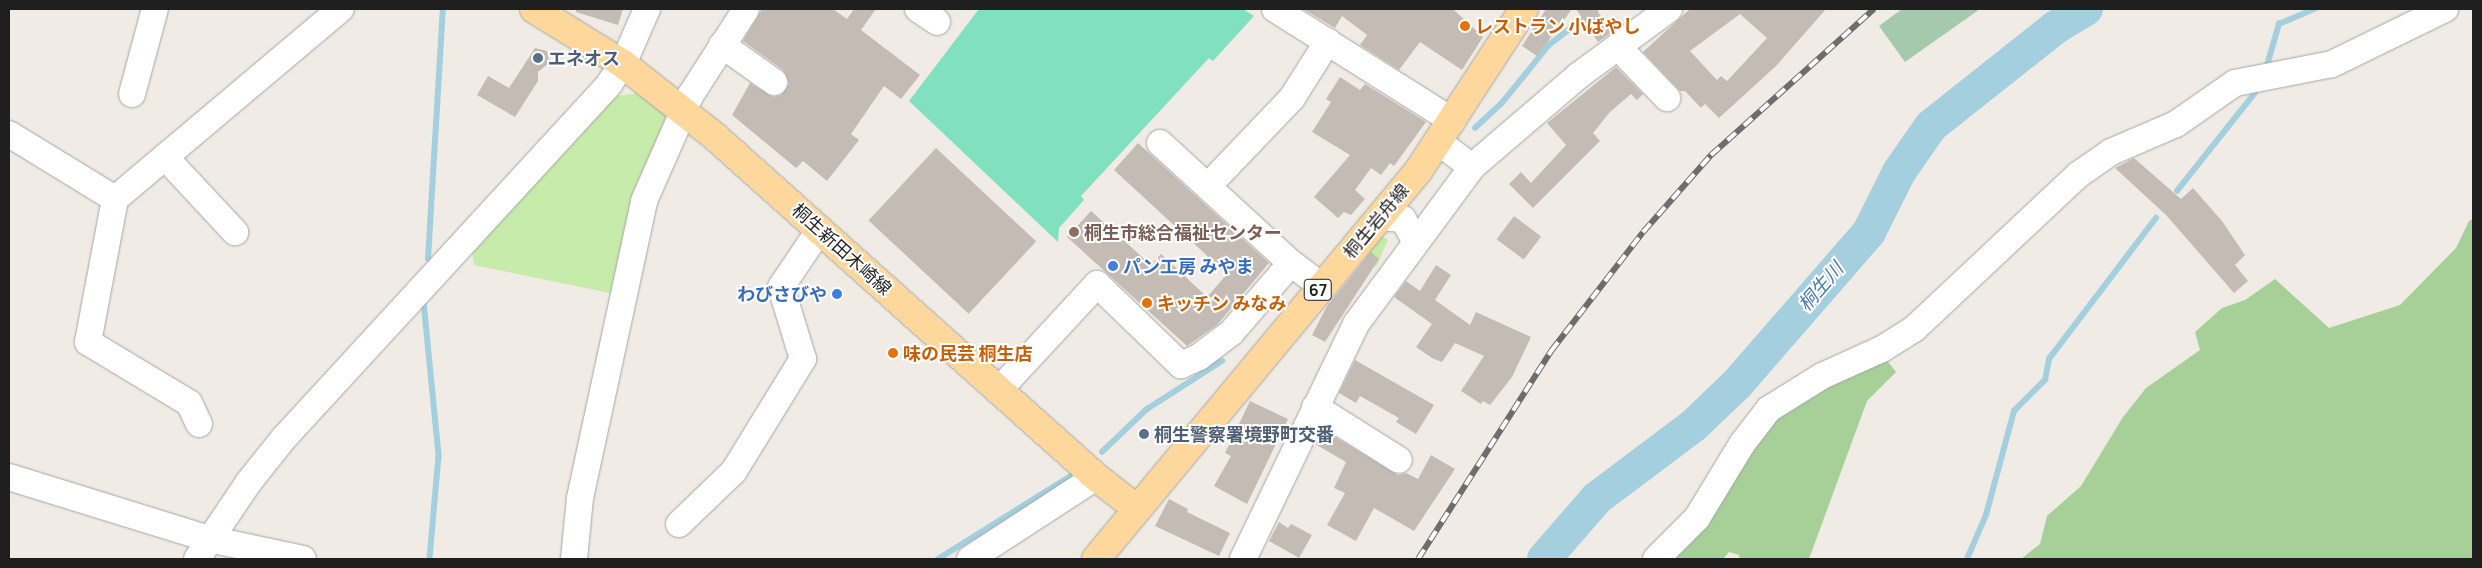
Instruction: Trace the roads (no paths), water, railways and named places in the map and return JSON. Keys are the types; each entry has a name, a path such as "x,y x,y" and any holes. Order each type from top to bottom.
{"main road":[{"name":"桐生新田木崎線","path":"534,9 623,64 683,109 820,229 998,390 1096,476 1136,508"},
{"name":"桐生岩舟線","path":"1096,559 1136,508 1380,217 1446,132 1524,9"}],"street":[{"path":"132,94 155,9"},
{"path":"199,424 189,403 88,342 115,199 341,9"},
{"path":"203,549 284,438 595,100 623,64 647,9"},
{"path":"574,559 580,498 630,254 644,201 683,109 746,9"},
{"path":"1275,9 1328,42 1446,132 1472,167"},
{"path":"1243,559 1356,324 1472,167 1578,76 1668,9"},
{"path":"1656,559 1697,518 1742,444 1769,409 1847,362 1882,349 1915,328 2078,175 2111,152 2176,124 2235,83 2332,64 2445,9"},
{"path":"1208,186 1292,98 1328,42"},
{"path":"722,46 774,82"},
{"path":"1618,47 1667,98"},
{"path":"9,134 115,199"},
{"path":"1160,143 1291,263 1321,286"},
{"path":"165,157 235,232"},
{"path":"1380,217 1403,219 1416,242"},
{"path":"680,524 734,471 803,359 781,287 820,229"},
{"path":"998,390 1096,284 1181,365 1200,357 1231,333 1291,263"},
{"path":"1315,406 1399,460"},
{"path":"970,559 1096,476"},
{"path":"9,477 203,549 303,559"}],"waterway":[{"path":"428,259 443,9"},
{"path":"1475,128 1502,103 1549,45 1596,9"},
{"name":"桐生川","path":"1544,559 1597,498 1693,426 1737,384 1869,232 1899,172 1931,126 2056,27 2086,9"},
{"path":"2266,69 2279,24 2315,9"},
{"path":"2177,191 2255,93"},
{"path":"1967,559 1986,515 2014,411 2045,380 2049,359 2156,218"},
{"path":"424,302 439,456 430,559"},
{"path":"1102,452 1147,409 1222,361"},
{"path":"938,559 1071,476"}],"railway":[{"path":"1418,559 1551,351 1643,232 1711,155 1874,9"}],"place":[{"name":"レストラン 小ばやし","path":"1465,26"},
{"name":"エネオス","path":"538,58"},
{"name":"桐生市総合福祉センター","path":"1074,232"},
{"name":"パン工房 みやま","path":"1113,266"},
{"name":"わびさびや","path":"837,294"},
{"name":"キッチン みなみ","path":"1147,303"},
{"name":"味の民芸 桐生店","path":"893,353"},
{"name":"桐生警察署境野町交番","path":"1144,434"}]}
